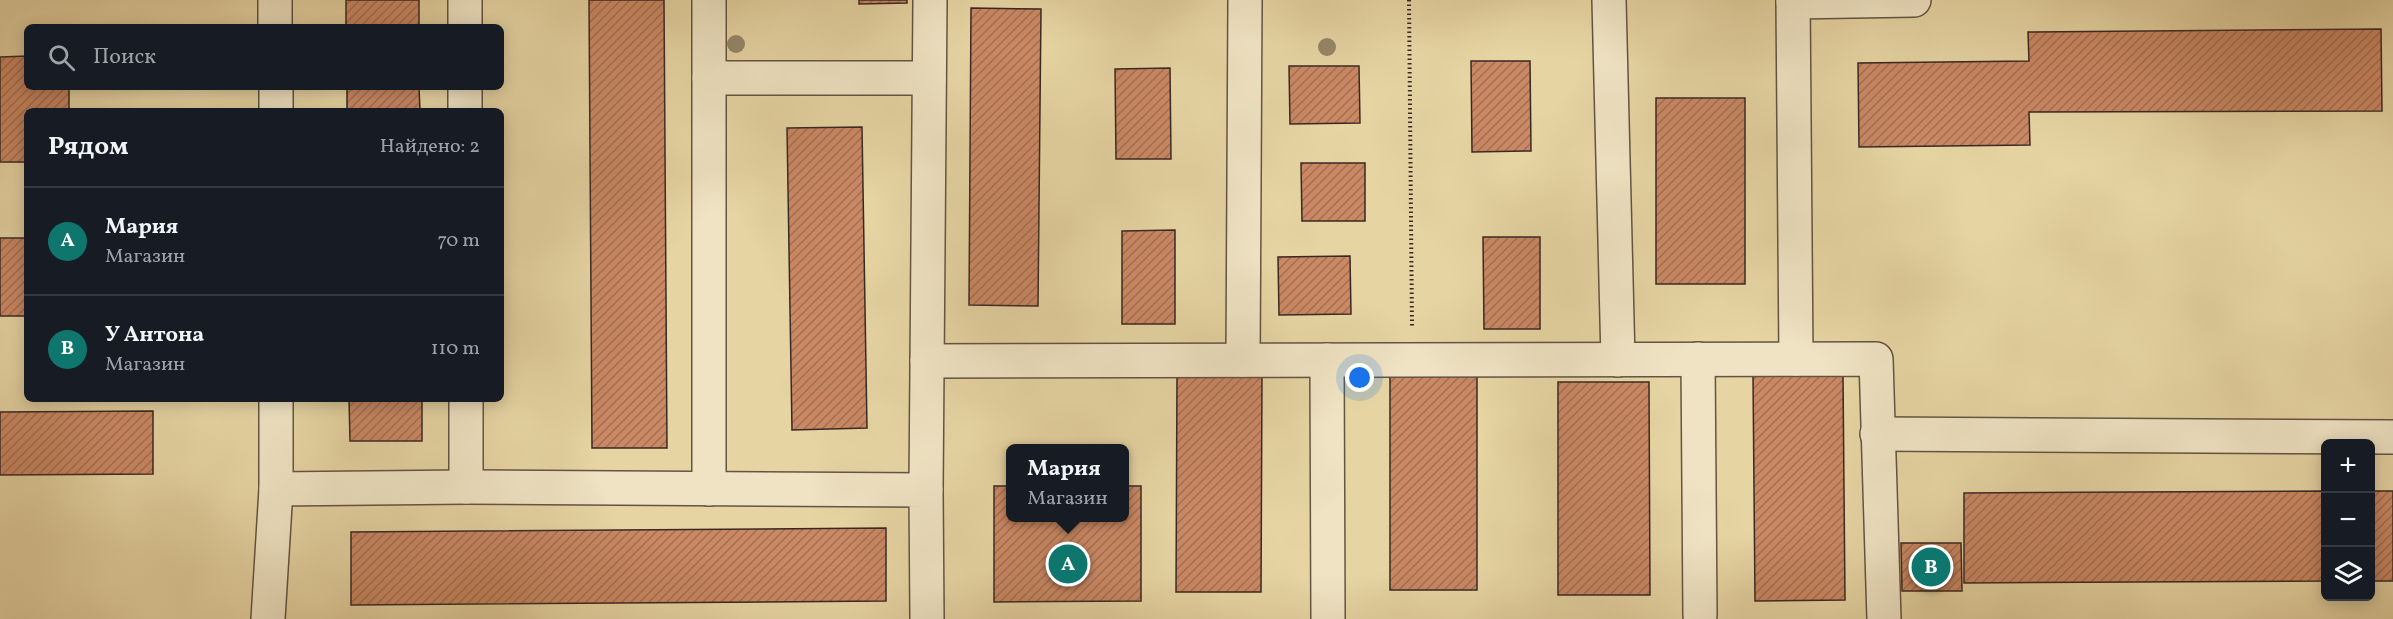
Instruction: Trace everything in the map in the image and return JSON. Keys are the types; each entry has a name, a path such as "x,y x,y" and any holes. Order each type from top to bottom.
{"street":[{"path":"275,0 275,24"},
{"path":"465,0 465,24"},
{"path":"709,0 709,489"},
{"path":"927,619 930,0"},
{"path":"1243,360 1245,0"},
{"path":"1609,0 1618,360"},
{"path":"1796,359 1793,1 1914,0"},
{"path":"709,78 929,78"},
{"path":"276,90 276,108"},
{"path":"465,90 465,108"},
{"path":"1698,359 1700,615"},
{"path":"927,361 1876,359 1884,619"},
{"path":"1327,360 1328,619"},
{"path":"268,619 276,489 276,402"},
{"path":"466,402 466,487"},
{"path":"1877,434 2393,437"},
{"path":"276,489 466,487 926,490"}],"path":[{"path":"1409,0 1413,360"}],"building":[{"path":"346,0 419,0 419,24 346,24"},
{"path":"589,0 664,0 667,448 592,448"},
{"path":"859,0 907,0 907,3 859,4"},
{"path":"971,8 1041,9 1038,306 969,305"},
{"path":"2381,29 2382,111 2029,112 2030,145 1859,147 1858,63 2029,61 2028,32"},
{"path":"24,56 24,90 69,90 69,108 24,108 24,162 0,162 0,57"},
{"path":"1471,61 1530,61 1531,151 1472,152"},
{"path":"1289,66 1359,66 1360,123 1290,124"},
{"path":"1170,68 1171,159 1116,159 1115,69"},
{"path":"347,90 419,90 420,108 347,108"},
{"path":"1656,98 1745,98 1745,284 1656,284"},
{"path":"862,127 867,428 792,430 787,128"},
{"path":"1301,163 1365,163 1365,221 1302,221"},
{"path":"1175,230 1175,324 1122,324 1122,231"},
{"path":"1483,237 1540,237 1540,329 1484,329"},
{"path":"0,238 24,238 24,316 0,316"},
{"path":"1350,256 1351,314 1279,315 1278,257"},
{"path":"1177,375 1262,375 1261,592 1176,592"},
{"path":"1390,375 1477,375 1477,590 1390,590"},
{"path":"1753,376 1843,376 1845,600 1755,601"},
{"path":"1558,382 1649,382 1650,595 1558,595"},
{"path":"349,402 422,402 422,441 350,441"},
{"path":"153,411 153,474 0,475 0,412"},
{"path":"994,486 1006,486 1006,522 1129,522 1129,486 1141,486 1141,601 994,602"},
{"path":"2321,491 2321,581 1964,583 1964,493"},
{"path":"2375,491 2393,491 2393,581 2375,581"},
{"path":"886,528 886,601 351,605 351,532"},
{"path":"1901,543 1961,543 1962,591 1902,591"}],"place":[{"name":"Мария","path":"1068,564"},
{"name":"У Антона","path":"1931,567"}]}
